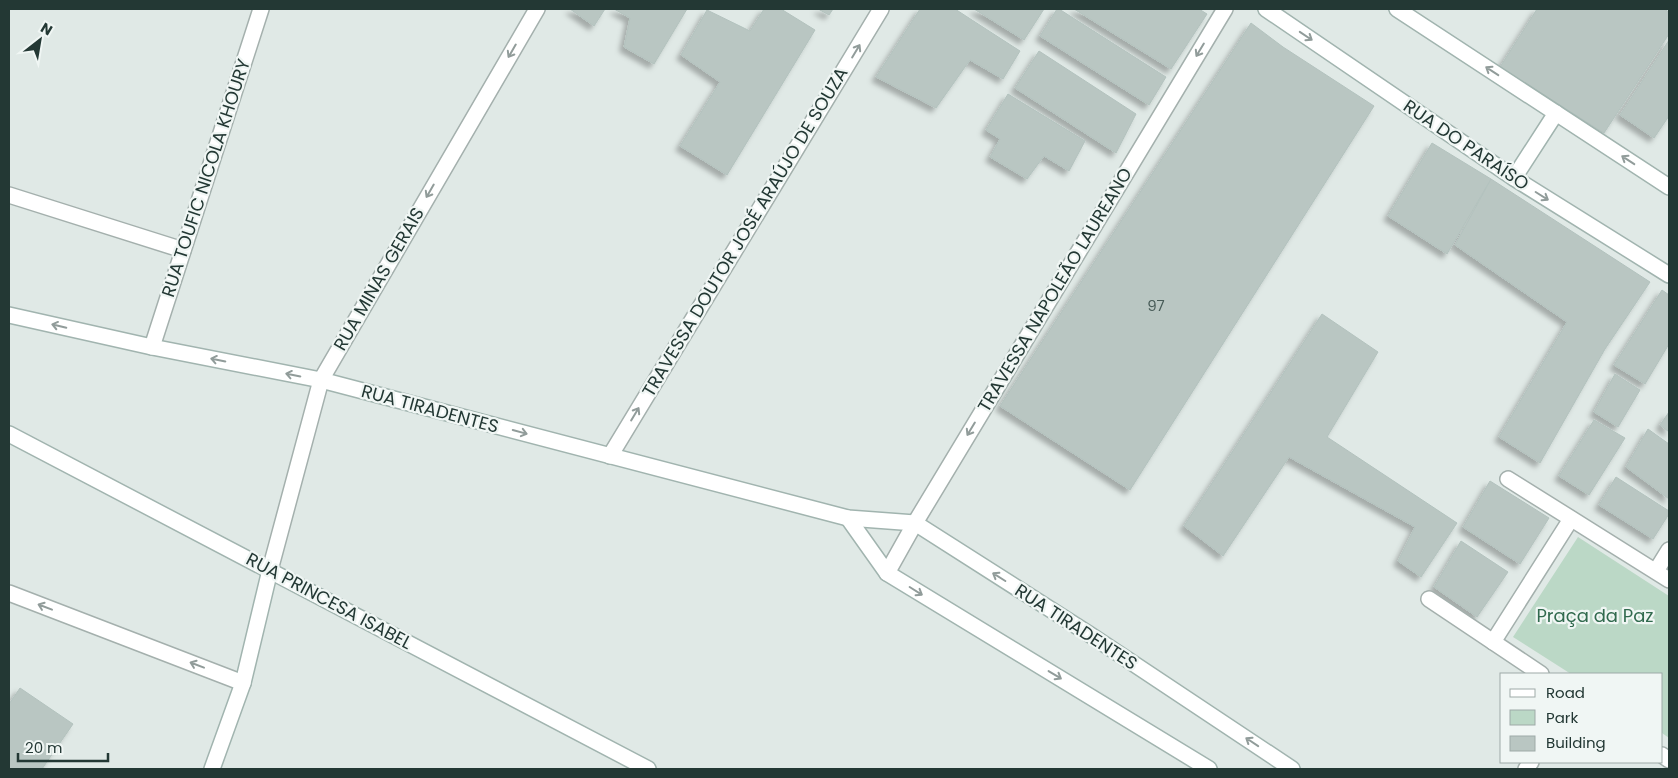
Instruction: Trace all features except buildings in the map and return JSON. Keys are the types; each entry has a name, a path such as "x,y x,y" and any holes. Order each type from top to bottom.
{"street":[{"name":"RUA TOUFIC NICOLA KHOURY","path":"152,347 261,9"},
{"name":"RUA MINAS GERAIS","path":"212,769 243,683 270,570 321,380 537,9"},
{"name":"TRAVESSA DOUTOR JOSÉ ARAÚJO DE SOUZA","path":"610,456 881,9"},
{"name":"TRAVESSA NAPOLEÃO LAUREANO","path":"887,573 914,523 1225,9"},
{"name":"RUA DO PARAÍSO","path":"1266,9 1514,178 1669,275"},
{"path":"1397,9 1669,187"},
{"path":"1514,178 1556,113"},
{"path":"9,195 183,250"},
{"name":"RUA TIRADENTES","path":"9,315 152,347 321,380 848,518 914,523 1089,634 1292,769"},
{"name":"RUA PRINCESA ISABEL","path":"9,434 648,769"},
{"path":"1508,479 1669,580"},
{"path":"848,518 887,573 1209,769"},
{"path":"1493,642 1571,519"},
{"path":"1656,571 1669,550"},
{"path":"9,593 243,683"},
{"path":"1429,599 1540,673"}],"green space":[{"name":"Praça da Paz","path":"1578,537 1669,596 1669,738 1663,734 1663,673 1569,673 1513,637"}]}
